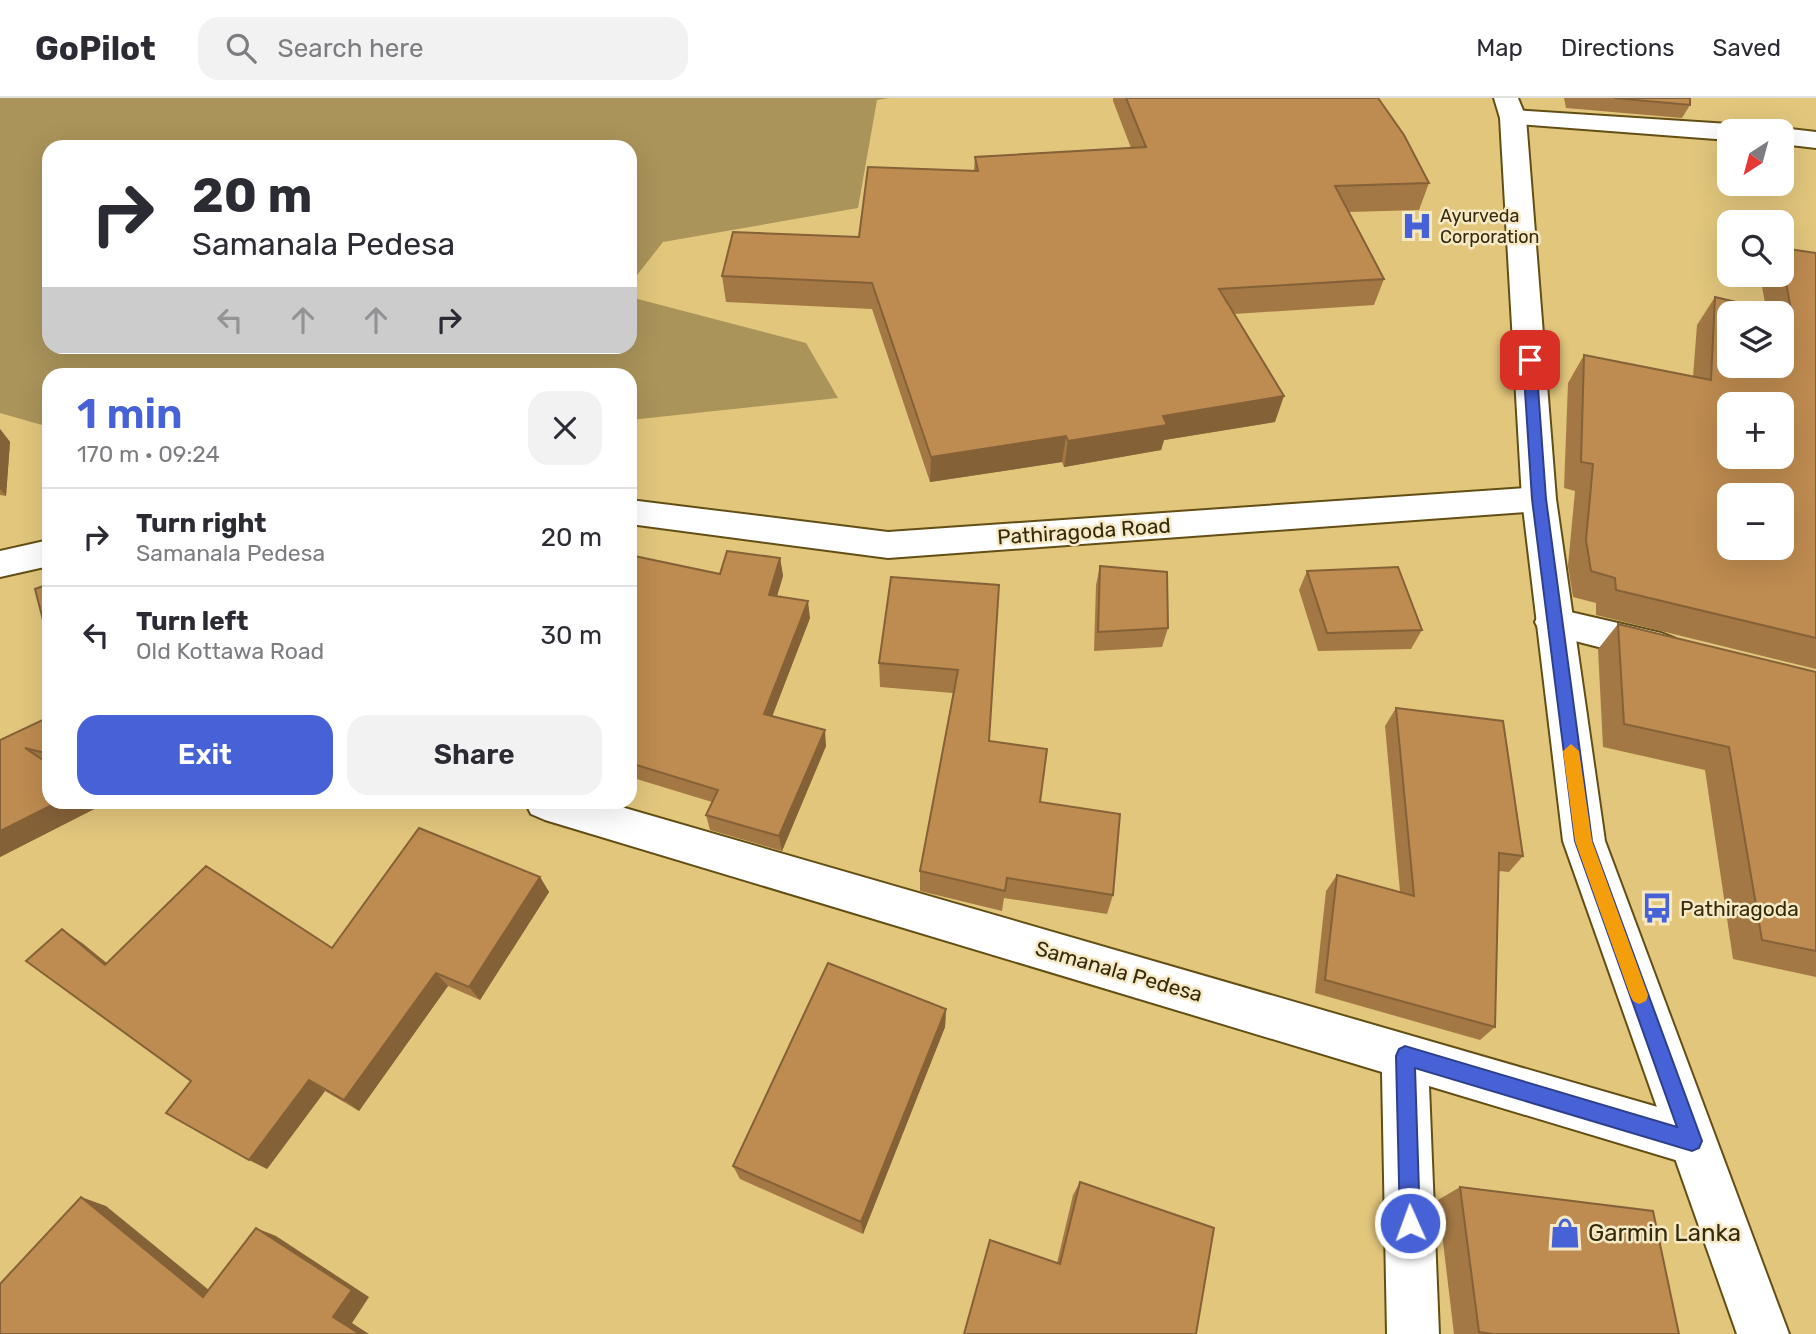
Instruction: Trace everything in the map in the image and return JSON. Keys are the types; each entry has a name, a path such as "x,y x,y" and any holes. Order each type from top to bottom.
{"street":[{"path":"1717,131 1509,108 1539,499 1553,622 1584,841 1763,1334"},
{"path":"1794,137 1816,140"},
{"name":"Pathiragoda Road","path":"637,513 888,545 1539,499"},
{"path":"0,564 42,555"},
{"path":"1553,622 1698,656"},
{"name":"Samanala Pedesa","path":"569,809 1692,1141"},
{"path":"1405,1056 1413,1334"}],"shaded area":[{"path":"0,98 889,98 877,100 858,208 663,242 637,275 637,140 42,140 42,354 637,354 637,299 806,343 838,398 637,419 637,368 42,368 42,425 0,413"}],"building":[{"path":"1126,98 1378,98 1404,135 1429,183 1335,186 1384,279 1219,289 1284,396 1163,416 1167,425 1068,441 1066,436 931,457 872,283 722,276 733,232 859,237 868,167 978,171 975,157 1146,147"},
{"path":"1614,98 1690,98 1690,105"},
{"path":"1794,250 1816,253 1816,638 1616,590 1615,578 1591,571 1586,540 1593,464 1581,462 1584,355 1711,380 1715,297 1732,301 1717,301 1717,378 1794,378 1794,301 1789,301 1787,287 1794,287"},
{"path":"727,551 780,558 769,595 808,601 764,714 825,730 779,836 706,815 718,790 637,765 637,557 720,574"},
{"path":"1100,566 1167,572 1168,628 1098,632"},
{"path":"1398,567 1422,630 1327,633 1307,571"},
{"path":"891,577 999,585 989,741 1047,749 1040,802 1120,814 1113,895 1007,878 1005,891 920,871 958,670 879,663"},
{"path":"42,586 42,616 35,589"},
{"path":"1618,624 1816,672 1816,951 1762,940 1729,747 1624,724"},
{"path":"1396,708 1503,721 1523,856 1499,853 1495,1027 1325,980 1337,875 1414,896"},
{"path":"42,720 42,752 25,748 42,759 44,809 0,831 0,740"},
{"path":"419,828 540,877 469,987 436,973 344,1100 309,1080 249,1160 166,1113 191,1081 26,961 62,929 105,965 206,866 332,948"},
{"path":"828,963 946,1009 861,1222 733,1166"},
{"path":"1080,1182 1214,1228 1196,1334 964,1334 990,1240 1060,1264"},
{"path":"1460,1187 1653,1211 1679,1334 1479,1332"},
{"path":"81,1197 203,1297 256,1228 352,1290 333,1317 360,1334 0,1334 0,1284"}],"slow traffic":[{"path":"1571,751 1584,841 1639,995"}],"place":[{"name":"Ayurveda Corporation","path":"1417,226"},
{"name":"Pathiragoda","path":"1657,908"},
{"name":"Garmin Lanka","path":"1565,1233"}],"route":[{"path":"1410,1223 1405,1056 1692,1141 1584,841 1553,622 1539,499 1530,360"}]}
